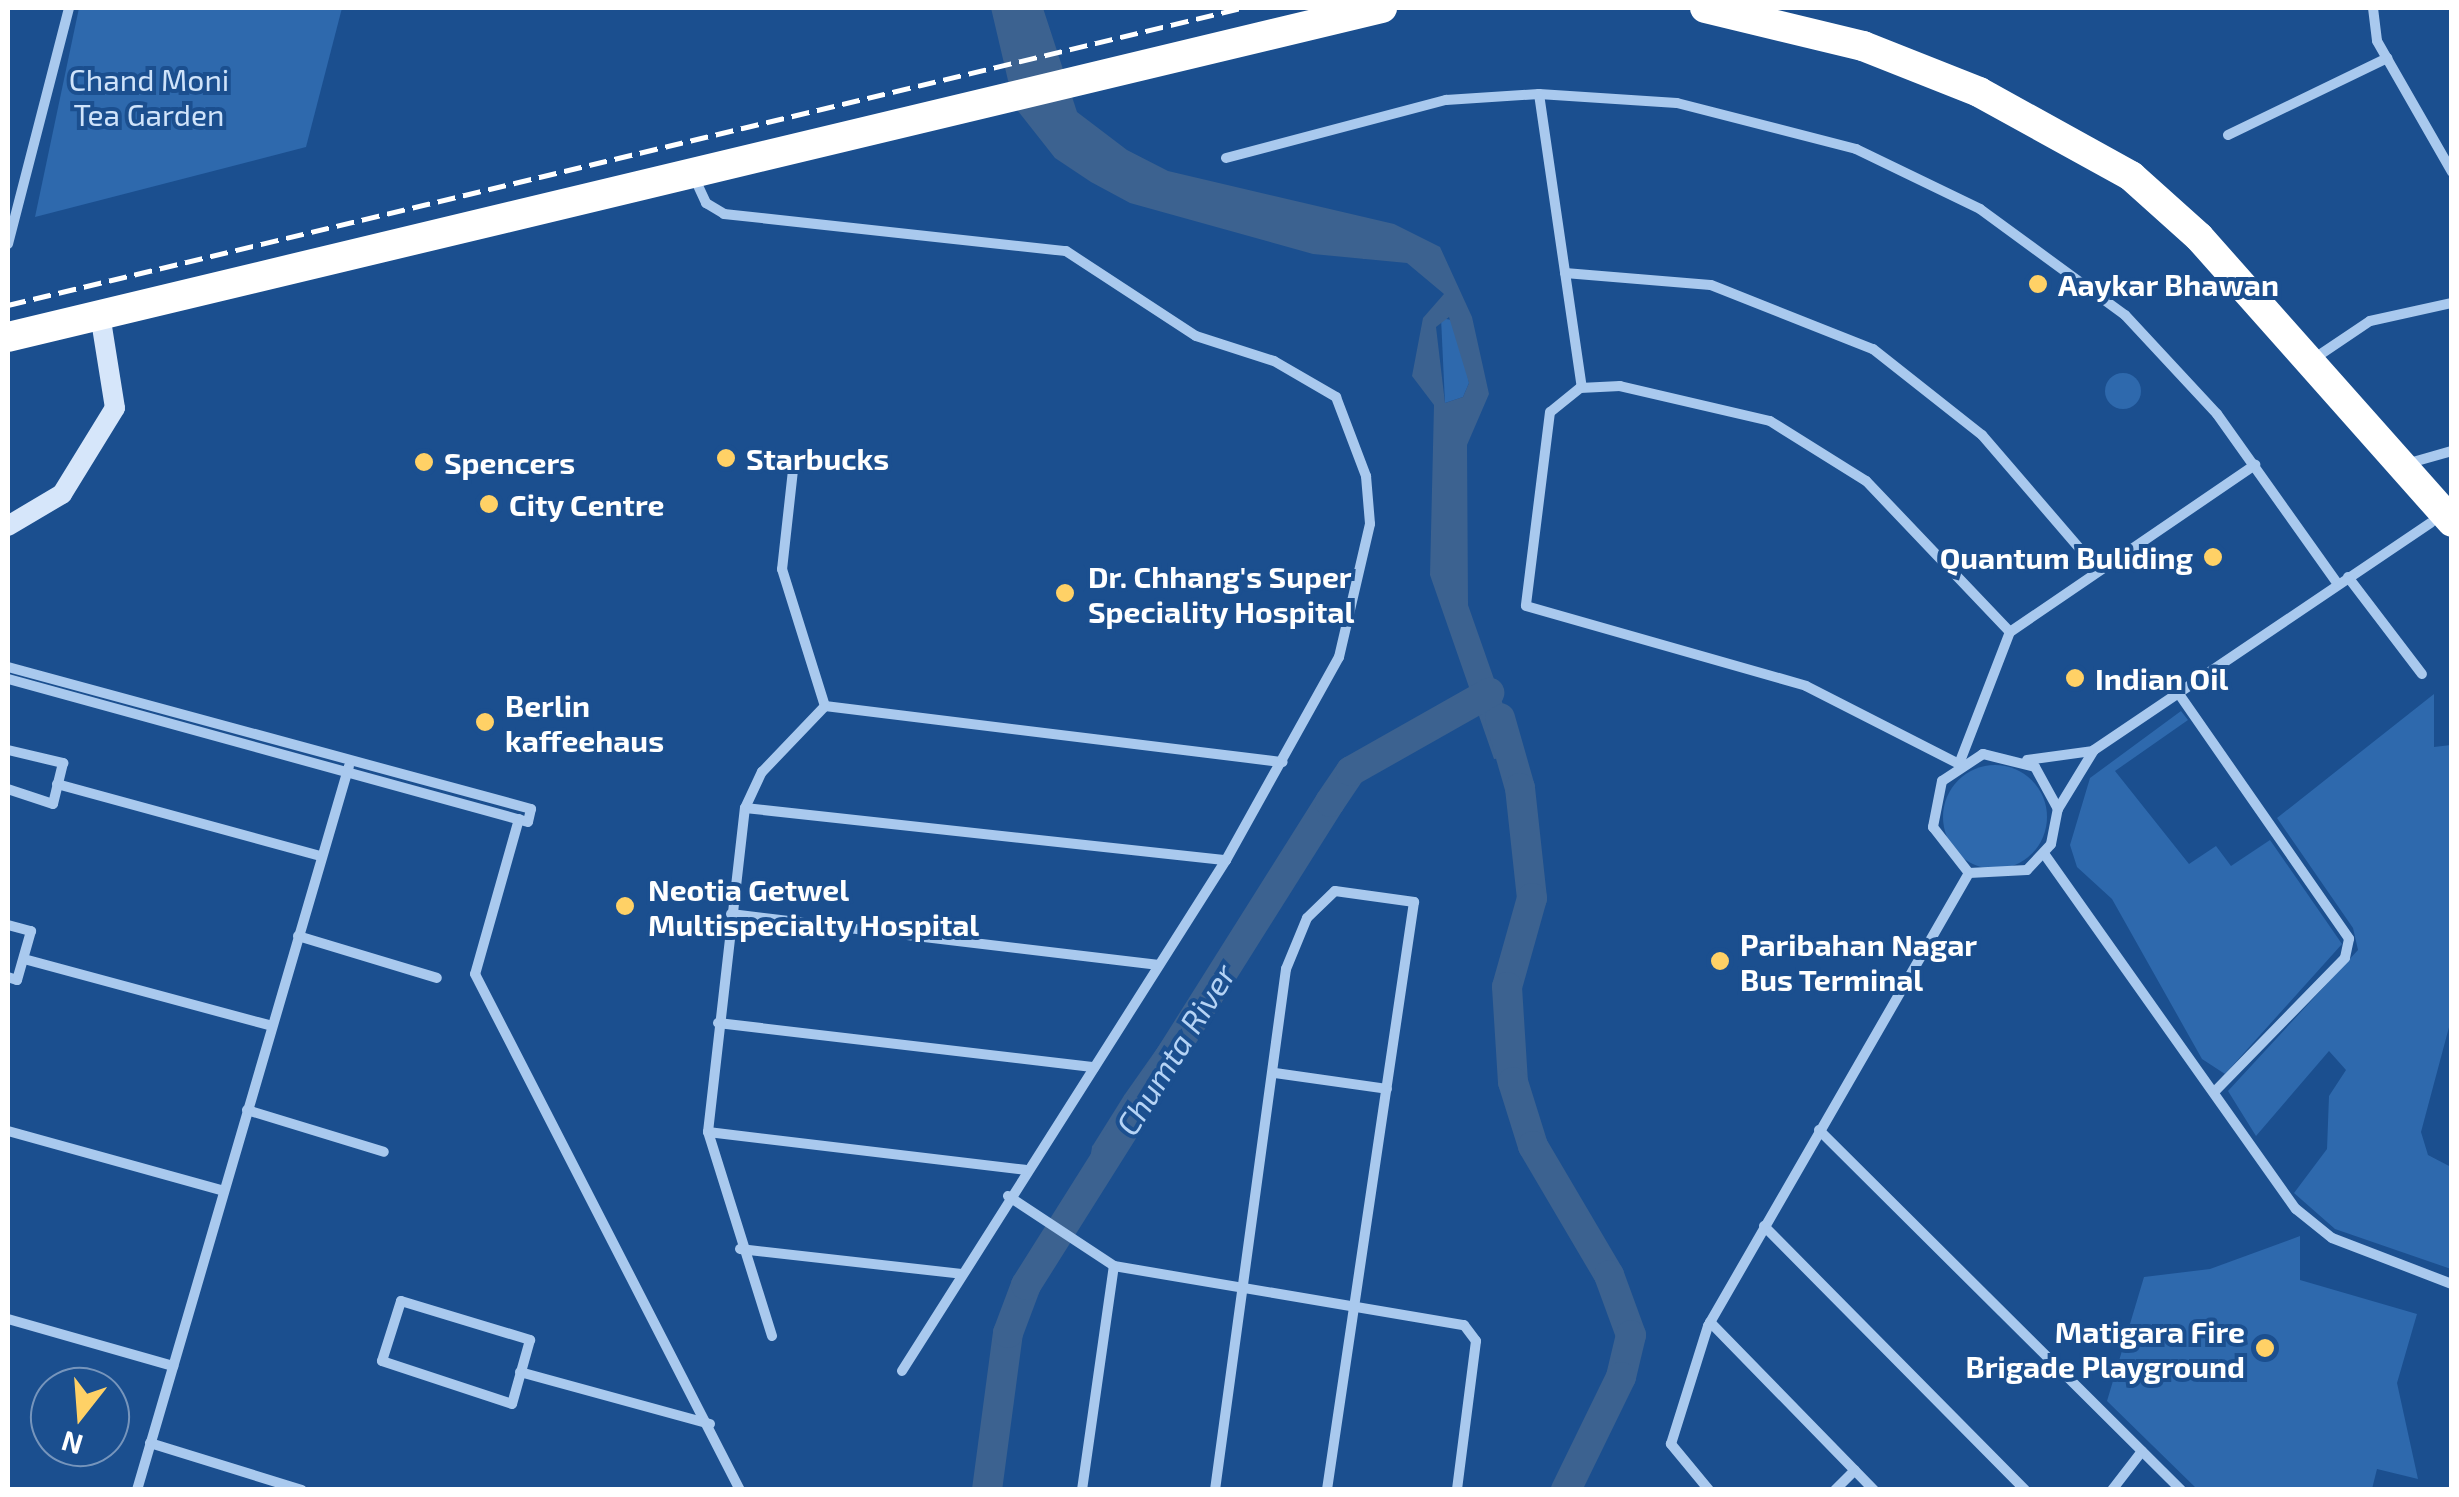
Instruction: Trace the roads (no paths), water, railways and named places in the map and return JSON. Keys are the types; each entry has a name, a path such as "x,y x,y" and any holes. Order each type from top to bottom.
{"highway":[{"path":"8,337 976,112 1382,8"},
{"path":"1705,8 1862,46 2073,141 2131,176 2199,237 2310,362 2441,522"},
{"path":"2376,444 2406,464 2441,522 2452,549"}],"street":[{"path":"8,244 69,8"},
{"path":"2374,8 2387,58 2452,172"},
{"path":"2228,135 2387,58"},
{"path":"1226,158 1446,100 1539,94 1631,97 1768,121 1940,187 2043,250 2125,315 2255,466 2343,581 2422,674"},
{"path":"1539,94 1582,387"},
{"path":"694,176 706,203 724,214 1066,251 1196,336 1274,361 1336,396 1358,446 1370,524 1340,657 1226,860 1008,1196 902,1372"},
{"path":"1566,274 1710,285 1873,349 1982,435 2099,571"},
{"path":"2310,362 2370,321 2452,303"},
{"path":"8,526 62,494 116,408 100,314"},
{"path":"2010,632 1888,500 1796,433 1682,393 1582,387 1546,420 1526,606 1806,686 1959,764 1990,754 2021,759 2094,750"},
{"path":"2406,464 2452,451"},
{"path":"794,461 782,569 825,706"},
{"path":"2255,466 2010,632 1959,764 1937,792 1933,827 1969,873 2016,875 2045,854 2058,810 2094,750 2343,581 2441,522"},
{"path":"8,666 349,766"},
{"path":"8,679 531,810 528,822 519,819 475,974 710,1424 740,1490"},
{"path":"2178,694 2349,938 2345,958 2216,1091"},
{"path":"825,706 1284,762"},
{"path":"772,1336 740,1249 708,1132 745,808 762,772 825,706"},
{"path":"8,750 63,763 53,804 8,789"},
{"path":"2021,759 2046,779 2058,810"},
{"path":"136,1490 349,766"},
{"path":"57,784 321,856"},
{"path":"745,808 1226,860"},
{"path":"2045,854 2310,1223 2452,1284"},
{"path":"1710,1490 1671,1444 1710,1322 1969,873"},
{"path":"1216,1490 1286,969 1317,904 1335,891 1414,902 1327,1490"},
{"path":"731,914 1158,965"},
{"path":"8,925 31,931 17,980 8,977"},
{"path":"298,936 438,978"},
{"path":"24,958 272,1026"},
{"path":"718,1023 1094,1067"},
{"path":"1275,1072 1387,1089"},
{"path":"247,1110 384,1152"},
{"path":"1820,1130 2180,1490"},
{"path":"8,1131 224,1190"},
{"path":"708,1132 1025,1170"},
{"path":"1008,1196 1114,1266 1457,1323 1474,1335 1456,1490"},
{"path":"1764,1226 2025,1490"},
{"path":"740,1249 962,1274"},
{"path":"1082,1490 1114,1266"},
{"path":"401,1301 530,1340 520,1372 512,1404 382,1361 401,1301"},
{"path":"8,1319 172,1366"},
{"path":"1710,1322 1874,1490"},
{"path":"520,1372 710,1424"},
{"path":"150,1443 302,1490"},
{"path":"2112,1490 2142,1451"},
{"path":"1834,1490 1855,1470"}],"waterway":[{"name":"Chumta River","path":"987,1490 1008,1333 1026,1285 1330,802 1351,771 1489,693"},
{"path":"1500,718 1520,788 1532,898 1507,987 1513,1082 1533,1146 1609,1275 1631,1335 1621,1377 1566,1490"},
{"path":"1086,1192 1094,1147 1126,1096 1173,1029 1198,1020"}],"railway":[{"path":"8,305 1241,8"}],"place":[{"name":"Aaykar Bhawan","path":"2038,284"},
{"name":"Starbucks","path":"726,458"},
{"name":"Spencers","path":"424,462"},
{"name":"City Centre","path":"489,504"},
{"name":"Quantum Buliding","path":"2213,557"},
{"name":"Dr. Chhang's Super Speciality Hospital","path":"1065,593"},
{"name":"Indian Oil","path":"2075,678"},
{"name":"Berlin kaffeehaus","path":"485,722"},
{"name":"Neotia Getwel Multispecialty Hospital","path":"625,906"},
{"name":"Paribahan Nagar Bus Terminal","path":"1720,961"},
{"name":"Matigara Fire Brigade Playground","path":"2265,1348"}],"park label":[{"name":"Chand Moni Tea Garden","path":"149,96"}]}
